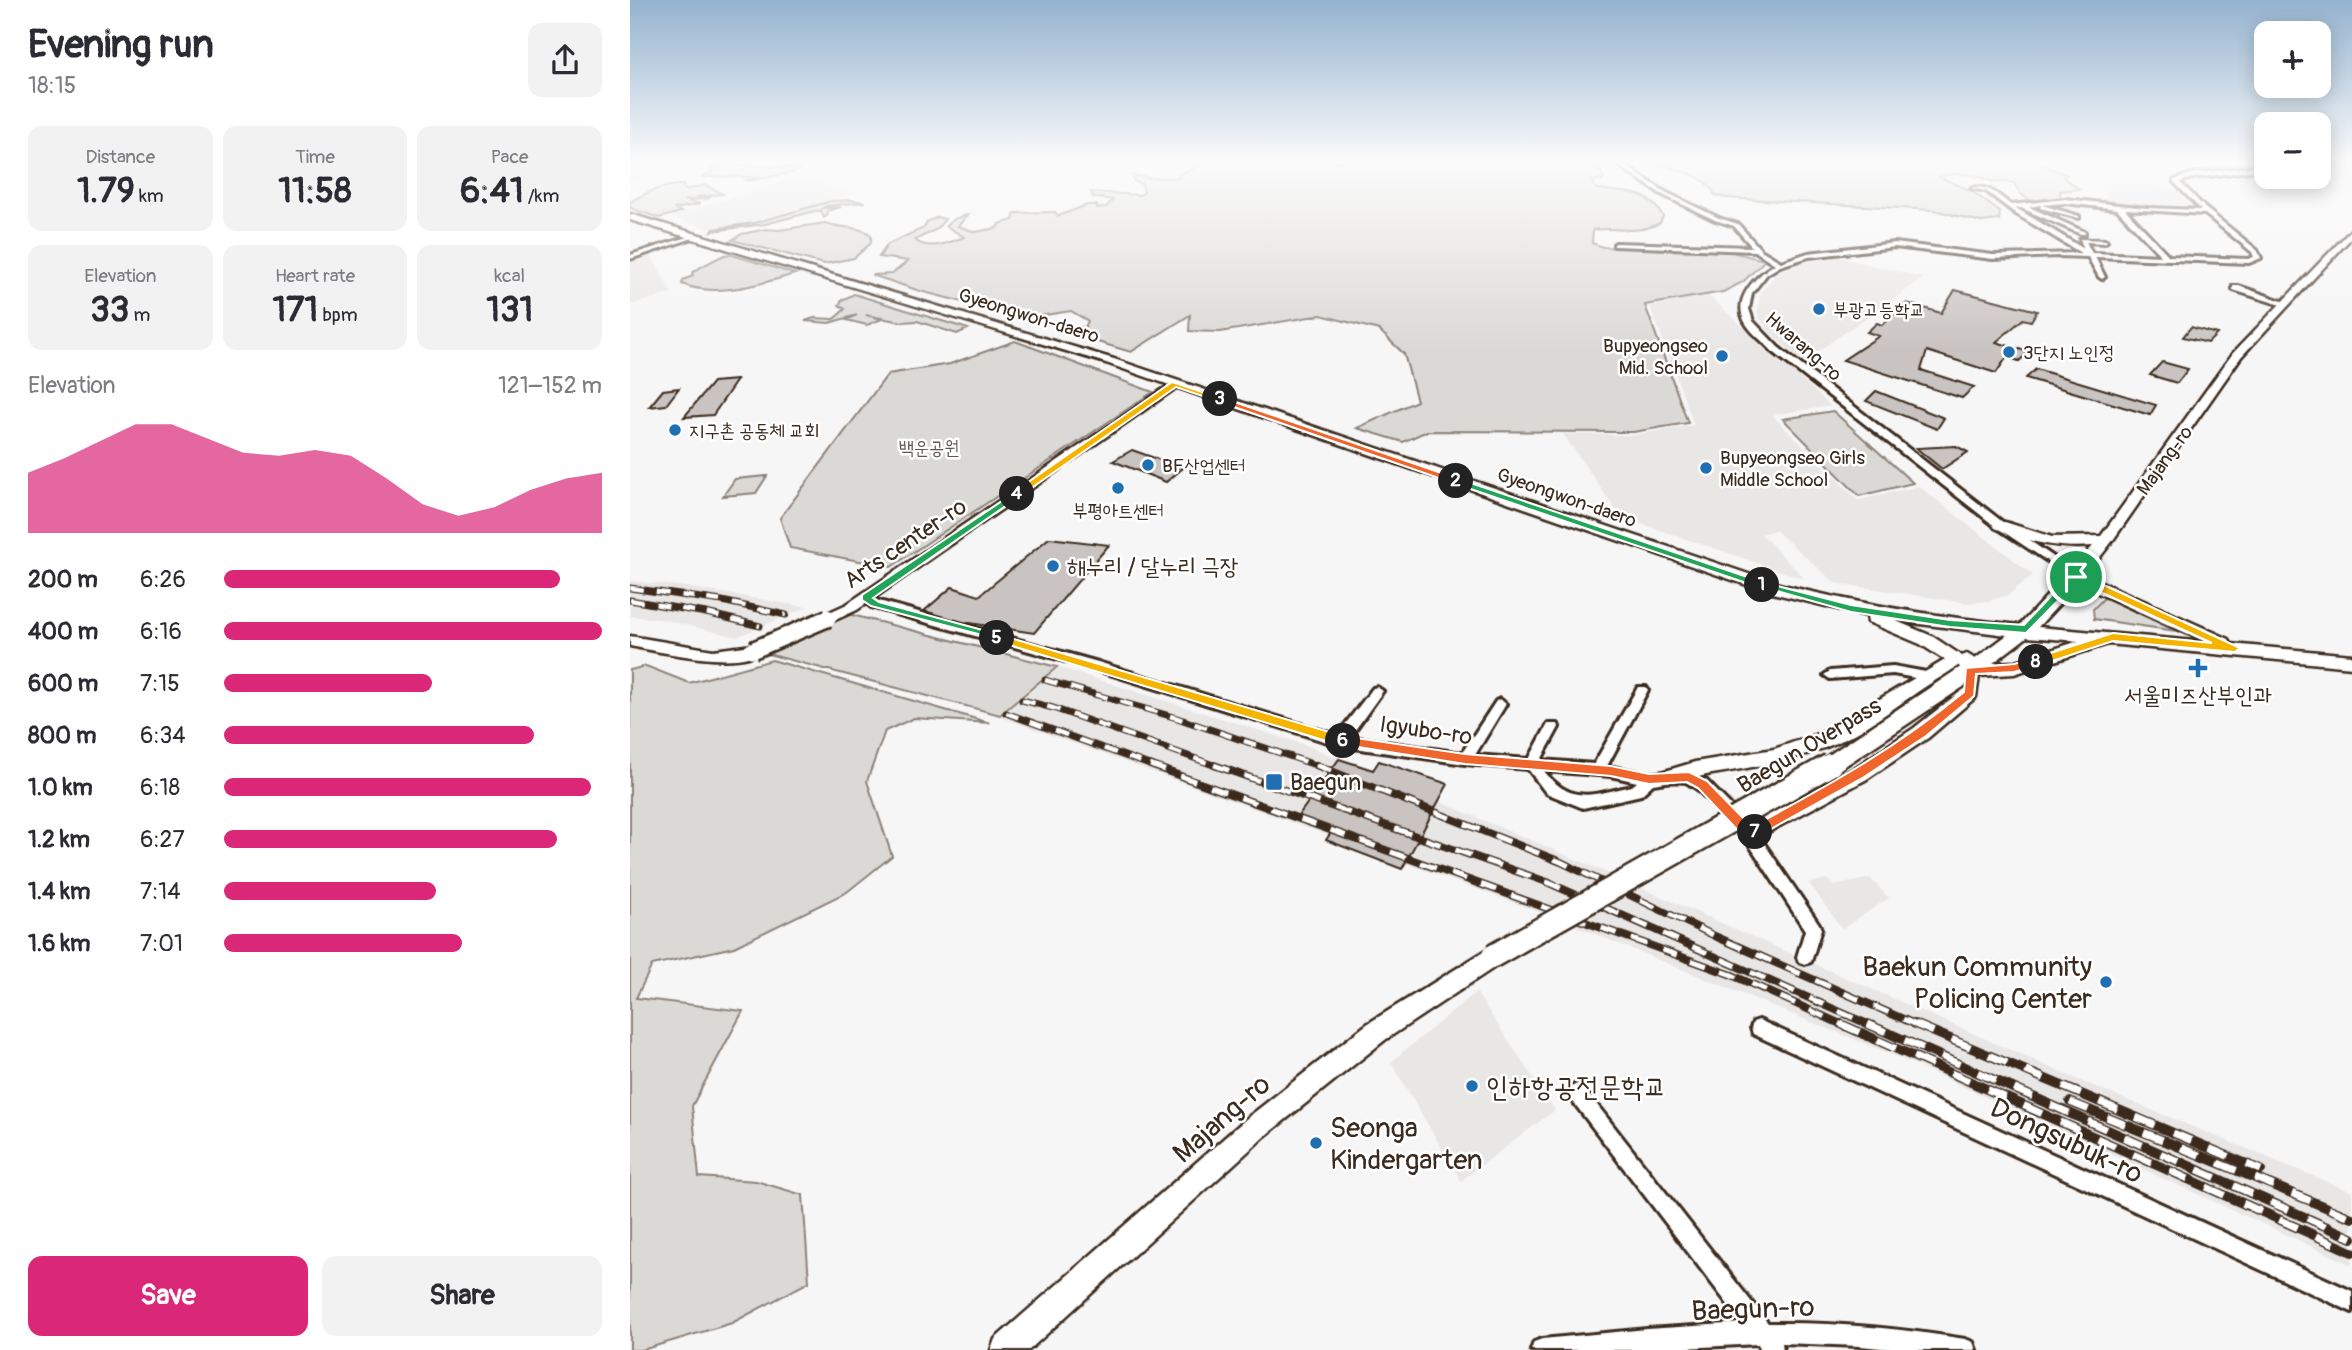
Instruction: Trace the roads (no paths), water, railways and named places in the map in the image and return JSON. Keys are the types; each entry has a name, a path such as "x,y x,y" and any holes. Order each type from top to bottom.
{"main road":[{"name":"Gyeongwon-daero","path":"650,224 1086,354 1746,580 1851,608 1950,624 2235,648 2352,661"},
{"name":"Majang-ro","path":"1965,669 1991,655 2026,629 2076,577 2106,540 2237,355 2352,232"},
{"path":"2000,525 2037,541 2053,544 2106,540"},
{"path":"2076,577 2235,648"},
{"path":"1750,834 1860,774 1922,733 1970,693 1965,669 1937,646 1851,608"},
{"path":"1851,608 1929,650 1933,671"},
{"path":"1672,776 1691,768 1767,758 1835,735 1869,716 1933,671 2014,668 2113,637"},
{"name":"Baegun Overpass","path":"1493,956 1835,762 1965,669"},
{"name":"Majang-ro","path":"1006,1350 1266,1119 1376,1032 1493,956"}],"street":[{"path":"1733,224 1757,249 1780,264"},
{"path":"2037,224 2089,256 2102,277"},
{"path":"2064,224 2083,233"},
{"path":"2135,224 2168,260"},
{"name":"Hwarang-ro","path":"2076,577 2000,525 1761,337 1749,322 1745,309 1748,293 1765,273 1780,264 1808,255 1895,246 1993,257 2089,256 2236,262 2258,258 2255,251 2221,224"},
{"path":"630,257 693,237"},
{"path":"2089,256 2091,254 2082,240 2104,241"},
{"path":"1616,245 1757,249"},
{"path":"2236,288 2284,303"},
{"name":"Arts center-ro","path":"630,641 712,655 753,650 852,607 1175,384"},
{"name":"Igyubo-ro","path":"866,598 875,604 1094,665 1340,741 1465,759 1598,770 1649,779 1689,777 1702,785 1750,834 1813,929 1805,957"},
{"path":"1829,675 1893,670 1933,671"},
{"path":"1598,770 1642,690"},
{"path":"1340,741 1377,691"},
{"path":"1465,759 1500,704"},
{"path":"1553,727 1532,765 1551,789 1583,802 1636,791 1649,779"},
{"name":"Dongsubuk-ro","path":"1759,1028 2352,1302"},
{"path":"1577,1093 1767,1342"},
{"name":"Baegun-ro","path":"1542,1350 1620,1342 1911,1338 1965,1350"}],"railway":[{"path":"630,588 722,601 786,615"},
{"path":"630,600 706,613 760,626"},
{"path":"1045,680 1177,718 1321,767"},
{"path":"1022,700 1053,708 1219,767"},
{"path":"1006,713 1155,767"},
{"path":"1150,765 1732,975 1845,1026"},
{"path":"1214,765 1547,882 1872,1026"},
{"path":"1316,765 1561,862 1717,937 1919,1026"},
{"path":"1841,1024 2352,1252"},
{"path":"1868,1024 2352,1238"},
{"path":"1915,1024 2261,1170"},
{"path":"2070,1102 2352,1218"}],"place":[{"name":"부광고등학교","path":"1819,309"},
{"name":"3단지 노인정","path":"2009,352"},
{"name":"Bupyeongseo Mid. School","path":"1722,356"},
{"name":"지구촌 공동체 교회","path":"675,430"},
{"name":"BF산업센터","path":"1148,465"},
{"name":"Bupyeongseo Girls Middle School","path":"1706,468"},
{"name":"부평아트센터","path":"1118,488"},
{"name":"해누리 / 달누리 극장","path":"1053,566"},
{"name":"서울미즈산부인과","path":"2198,668"},
{"name":"Baegun","path":"1274,782"},
{"name":"Baekun Community Policing Center","path":"2106,982"},
{"name":"인하항공전문학교","path":"1472,1086"},
{"name":"Seonga Kindergarten","path":"1316,1143"}],"park label":[{"name":"백운공원","path":"929,447"}]}
